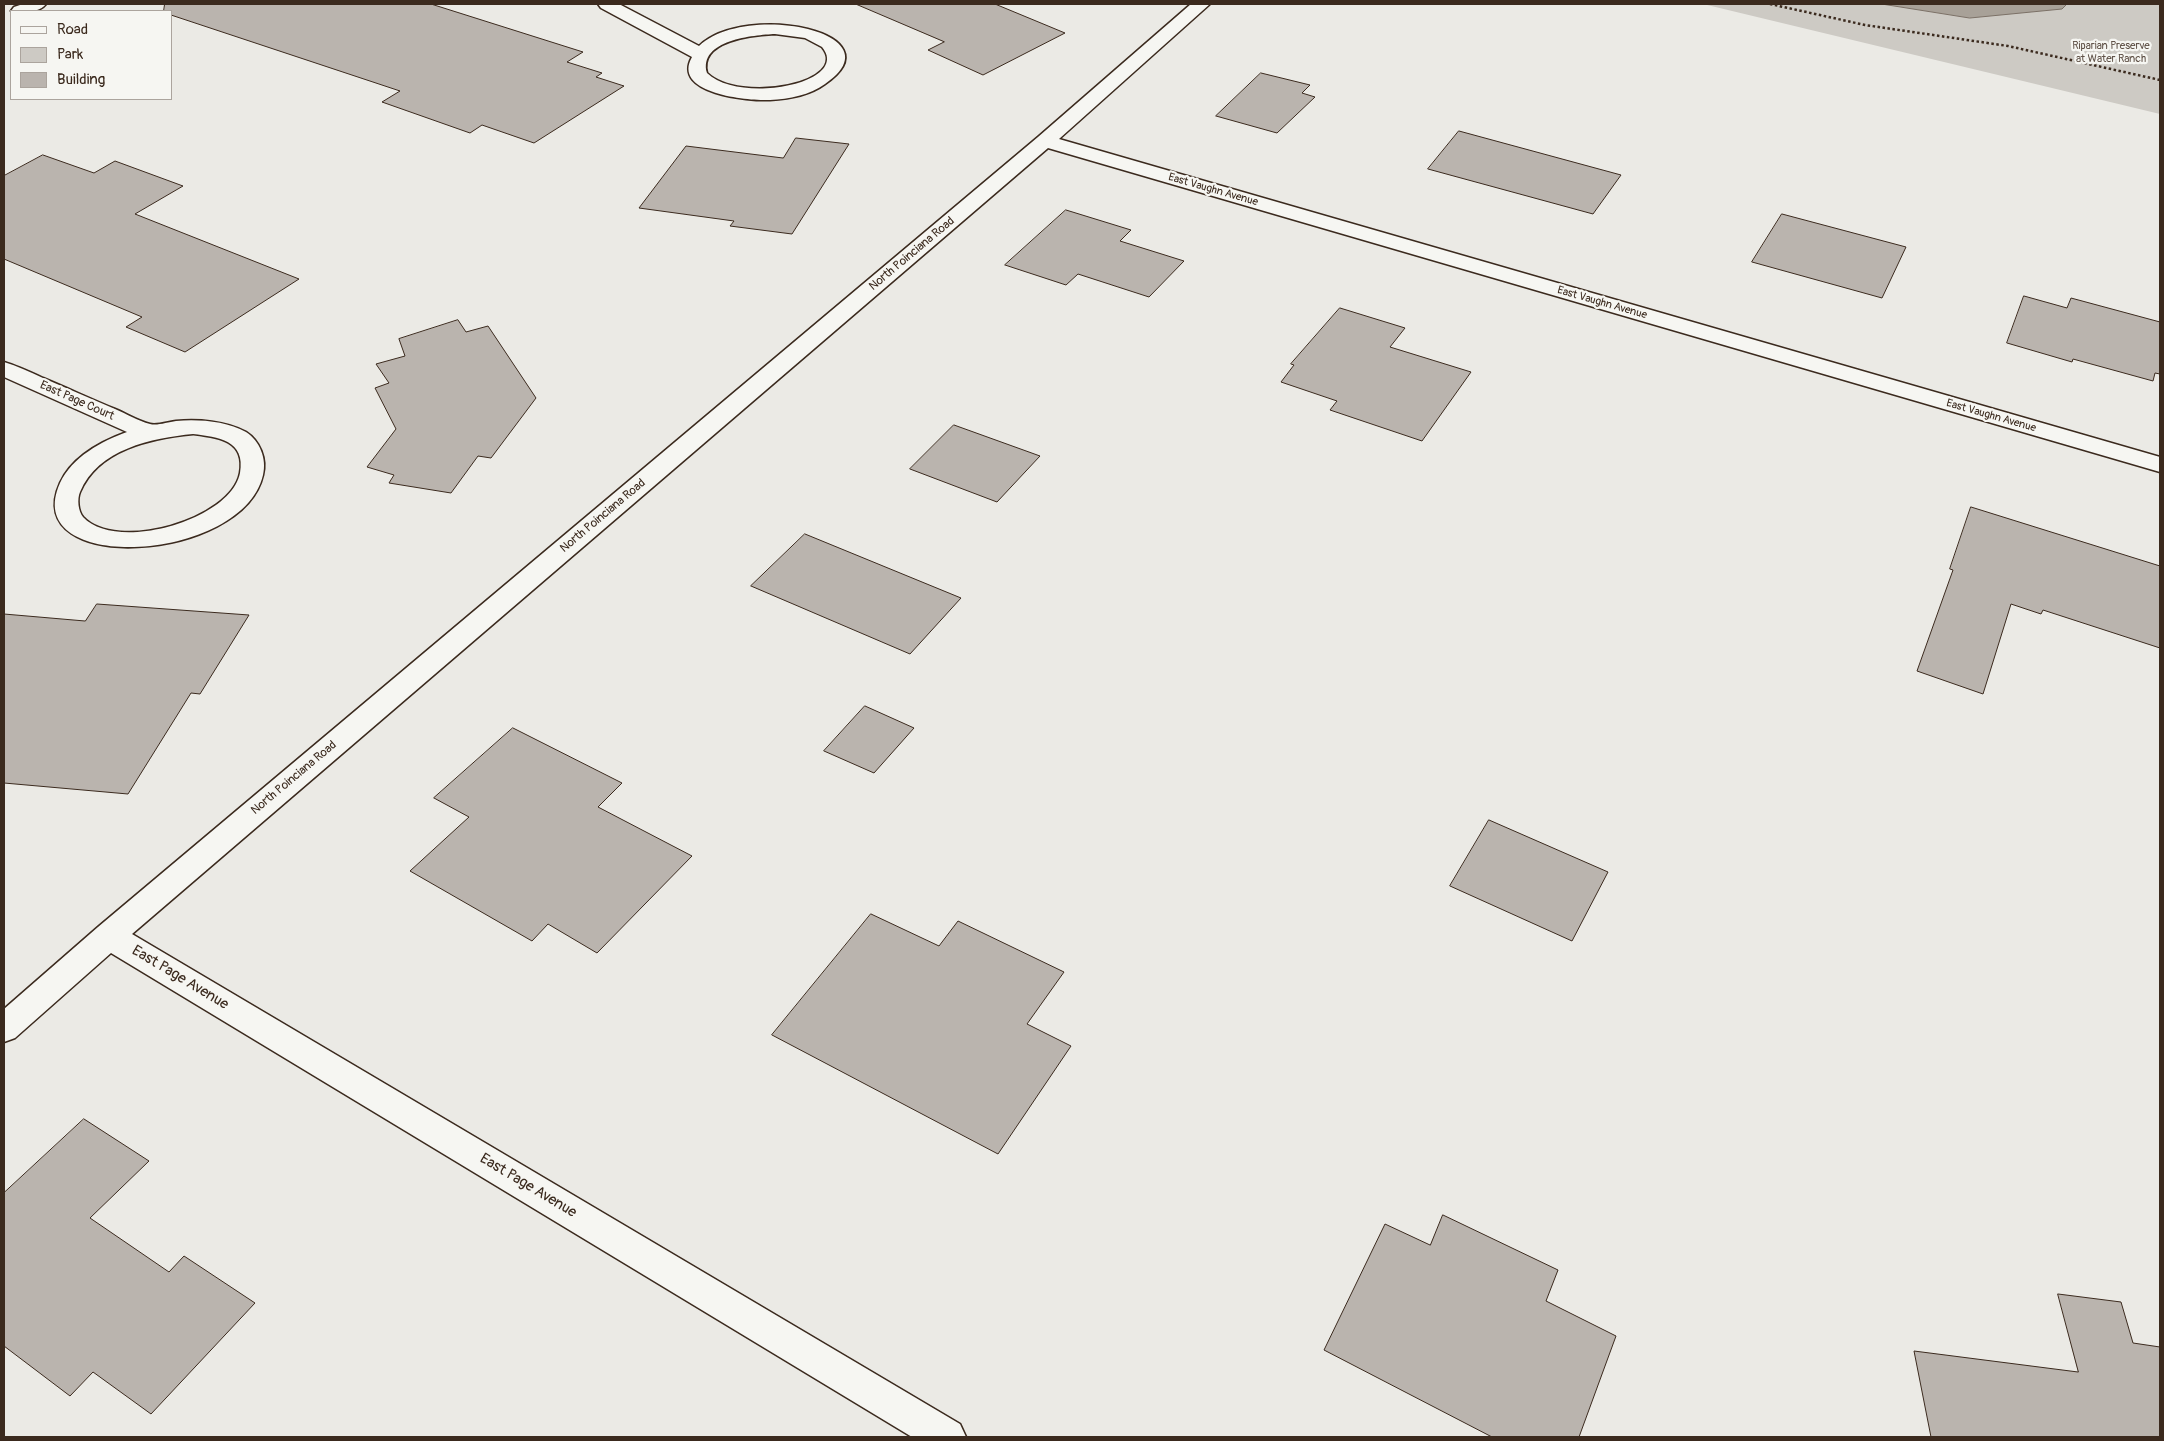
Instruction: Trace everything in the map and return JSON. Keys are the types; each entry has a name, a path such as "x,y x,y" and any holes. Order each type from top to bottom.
{"street":[{"path":"22,10 37,4"},
{"path":"607,4 700,54"},
{"name":"North Poinciana Road","path":"4,1028 109,936 1044,141 1201,4"},
{"path":"775,28 797,30 816,36 829,44 836,54 834,66 824,77 796,89 767,94 745,94 709,84 699,75 696,64 700,54 712,44 730,36 751,30 775,28"},
{"name":"East Vaughn Avenue","path":"1044,141 2160,466"},
{"name":"East Page Court","path":"4,369 150,433"},
{"path":"193,427 218,430 239,438 251,451 254,467 248,486 232,504 209,520 180,532 146,540 116,540 89,534 72,522 65,505 69,486 83,467 106,450 134,437 150,433 164,429 193,427"},
{"name":"East Page Avenue","path":"109,936 947,1437"}],"path":[{"path":"1770,4 1873,26 1984,42 2160,80"}],"green space":[{"name":"Riparian Preserve at Water Ranch","path":"1703,4 2160,4 2160,114"}],"shaded area":[{"path":"1882,4 2067,4 2062,9 1970,18"}],"building":[{"path":"165,4 431,4 583,52 567,62 602,73 596,77 624,86 534,143 482,125 470,133 382,102 400,91 172,15 172,10 164,10"},
{"path":"856,4 995,4 1065,33 983,75 928,50 944,42"},
{"path":"1261,73 1310,85 1302,93 1315,97 1277,133 1216,116"},
{"path":"1459,131 1621,175 1593,214 1428,169"},
{"path":"796,138 849,144 792,234 730,226 734,221 639,208 686,146 783,158"},
{"path":"43,155 94,173 115,161 183,186 135,214 299,279 185,352 126,327 142,317 4,259 4,176"},
{"path":"1066,210 1131,230 1120,241 1184,261 1149,297 1078,274 1066,285 1005,265"},
{"path":"1782,214 1906,247 1882,298 1752,262"},
{"path":"2024,296 2067,308 2071,298 2160,322 2160,374 2155,373 2153,381 2073,359 2072,362 2007,343"},
{"path":"1340,308 1405,328 1390,347 1471,372 1422,441 1330,410 1337,401 1281,382 1294,365 1291,364"},
{"path":"458,320 466,332 488,326 536,398 491,458 478,456 451,493 389,483 394,475 367,467 396,429 375,388 389,383 376,364 405,356 399,339"},
{"path":"954,425 1040,456 997,502 910,469"},
{"path":"1971,507 2160,566 2160,648 2043,610 2041,614 2011,604 1983,694 1917,671 1953,570 1950,569"},
{"path":"805,534 961,598 910,654 751,586"},
{"path":"97,604 249,615 200,694 191,693 128,794 4,783 4,614 85,621"},
{"path":"865,706 914,728 874,773 824,751"},
{"path":"513,728 622,783 598,807 692,856 597,953 548,924 532,941 410,871 469,817 434,798"},
{"path":"1489,820 1608,872 1572,941 1450,886"},
{"path":"871,914 939,946 958,921 1064,972 1027,1024 1071,1046 998,1154 772,1035"},
{"path":"84,1119 149,1161 90,1218 169,1272 184,1256 255,1303 151,1414 93,1372 70,1396 4,1346 4,1193"},
{"path":"1443,1215 1558,1270 1546,1301 1616,1336 1579,1437 1492,1437 1324,1350 1385,1224 1430,1245"},
{"path":"2058,1294 2121,1302 2133,1343 2160,1347 2160,1437 1931,1437 1914,1351 2078,1372"}]}
